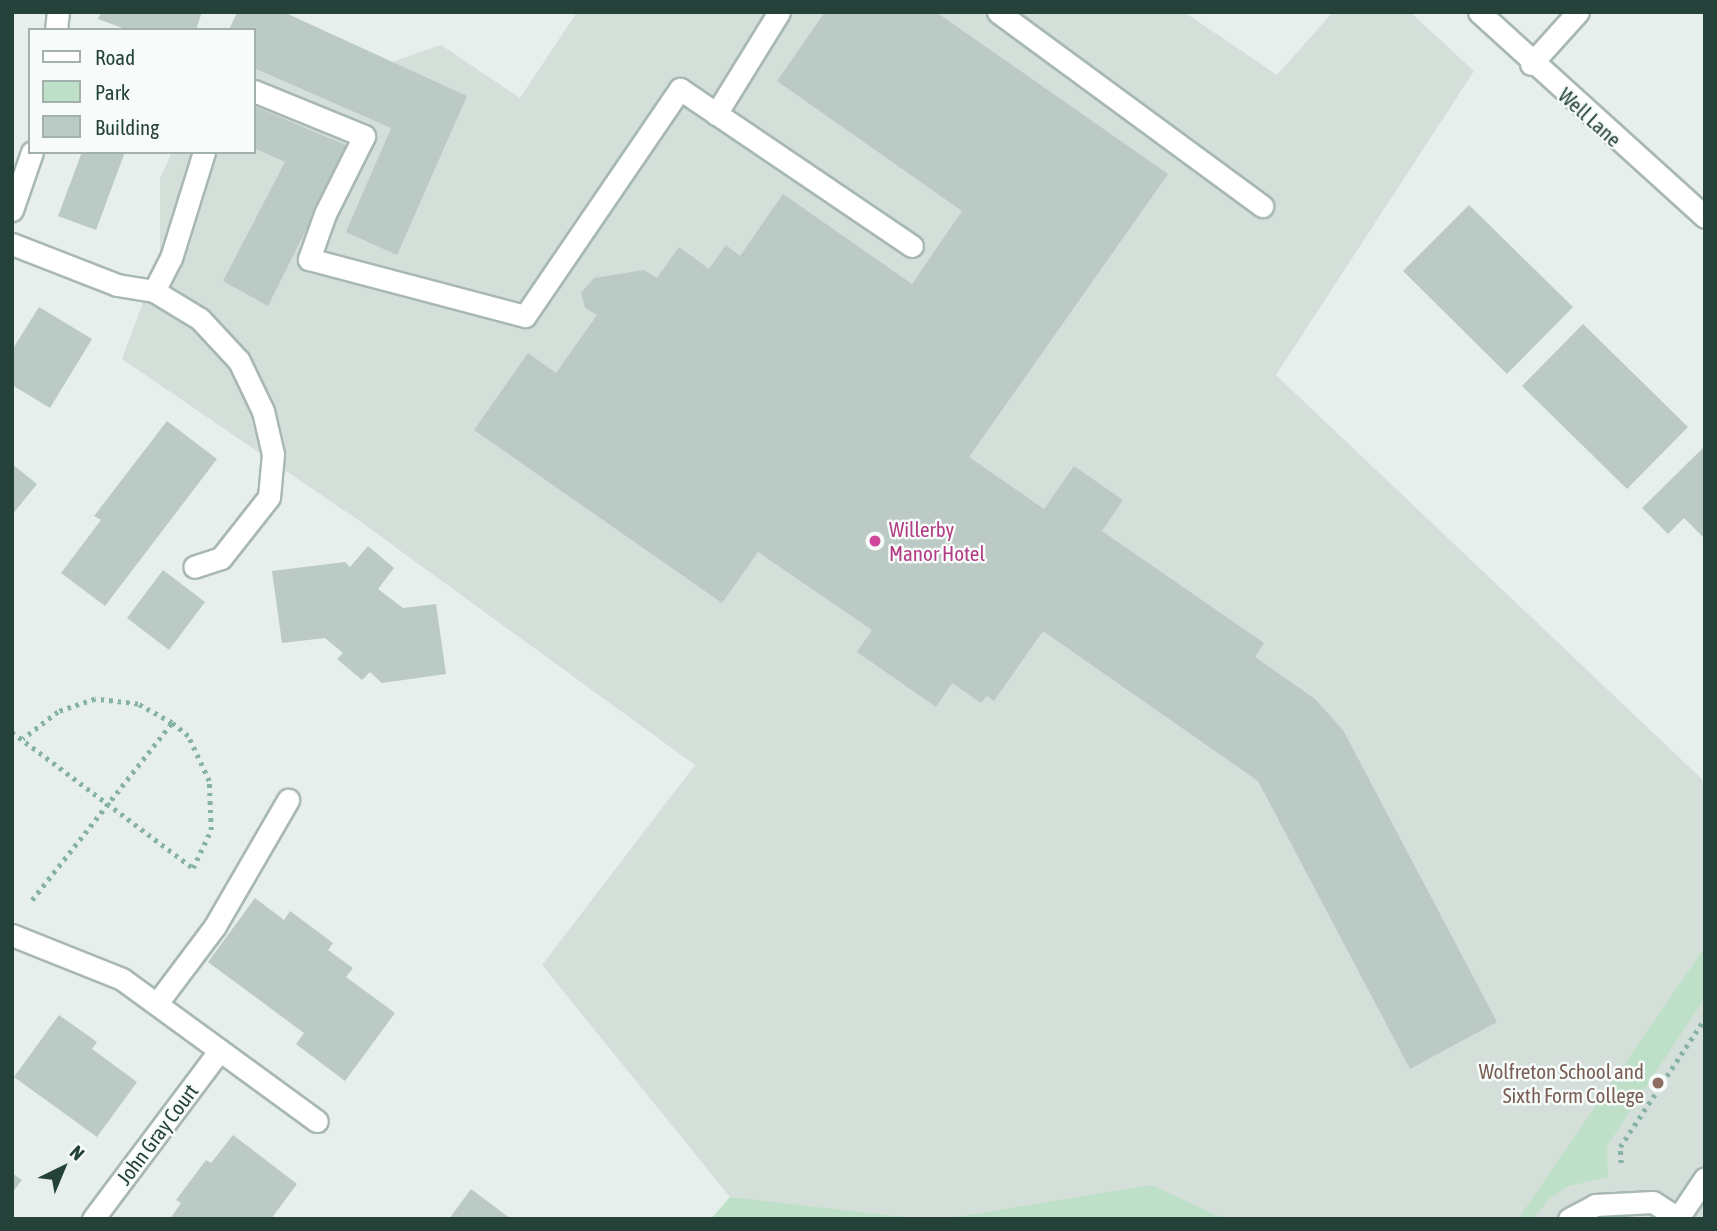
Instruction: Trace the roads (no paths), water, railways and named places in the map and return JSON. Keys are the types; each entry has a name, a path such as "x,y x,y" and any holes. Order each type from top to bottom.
{"street":[{"path":"716,114 779,12"},
{"path":"998,12 1262,206"},
{"name":"Well Lane","path":"1479,12 1531,64 1705,217"},
{"path":"1531,64 1578,12"},
{"path":"256,92 364,136 325,214 309,259 525,316 680,89 912,246"},
{"path":"12,211 31,154"},
{"path":"154,291 171,258 203,154"},
{"path":"12,244 117,285 154,291 200,319 239,360 263,411 273,454 269,497 221,558 194,567"},
{"path":"158,1002 215,926 288,800"},
{"path":"15,936 122,979 158,1002 317,1121"},
{"name":"John Gray Court","path":"93,1219 220,1049"},
{"path":"1569,1219 1595,1205 1643,1202 1653,1202 1678,1218 1705,1178"}],"place":[{"name":"Willerby Manor Hotel","path":"875,541"},
{"name":"Wolfreton School and Sixth Form College","path":"1658,1083"}]}
